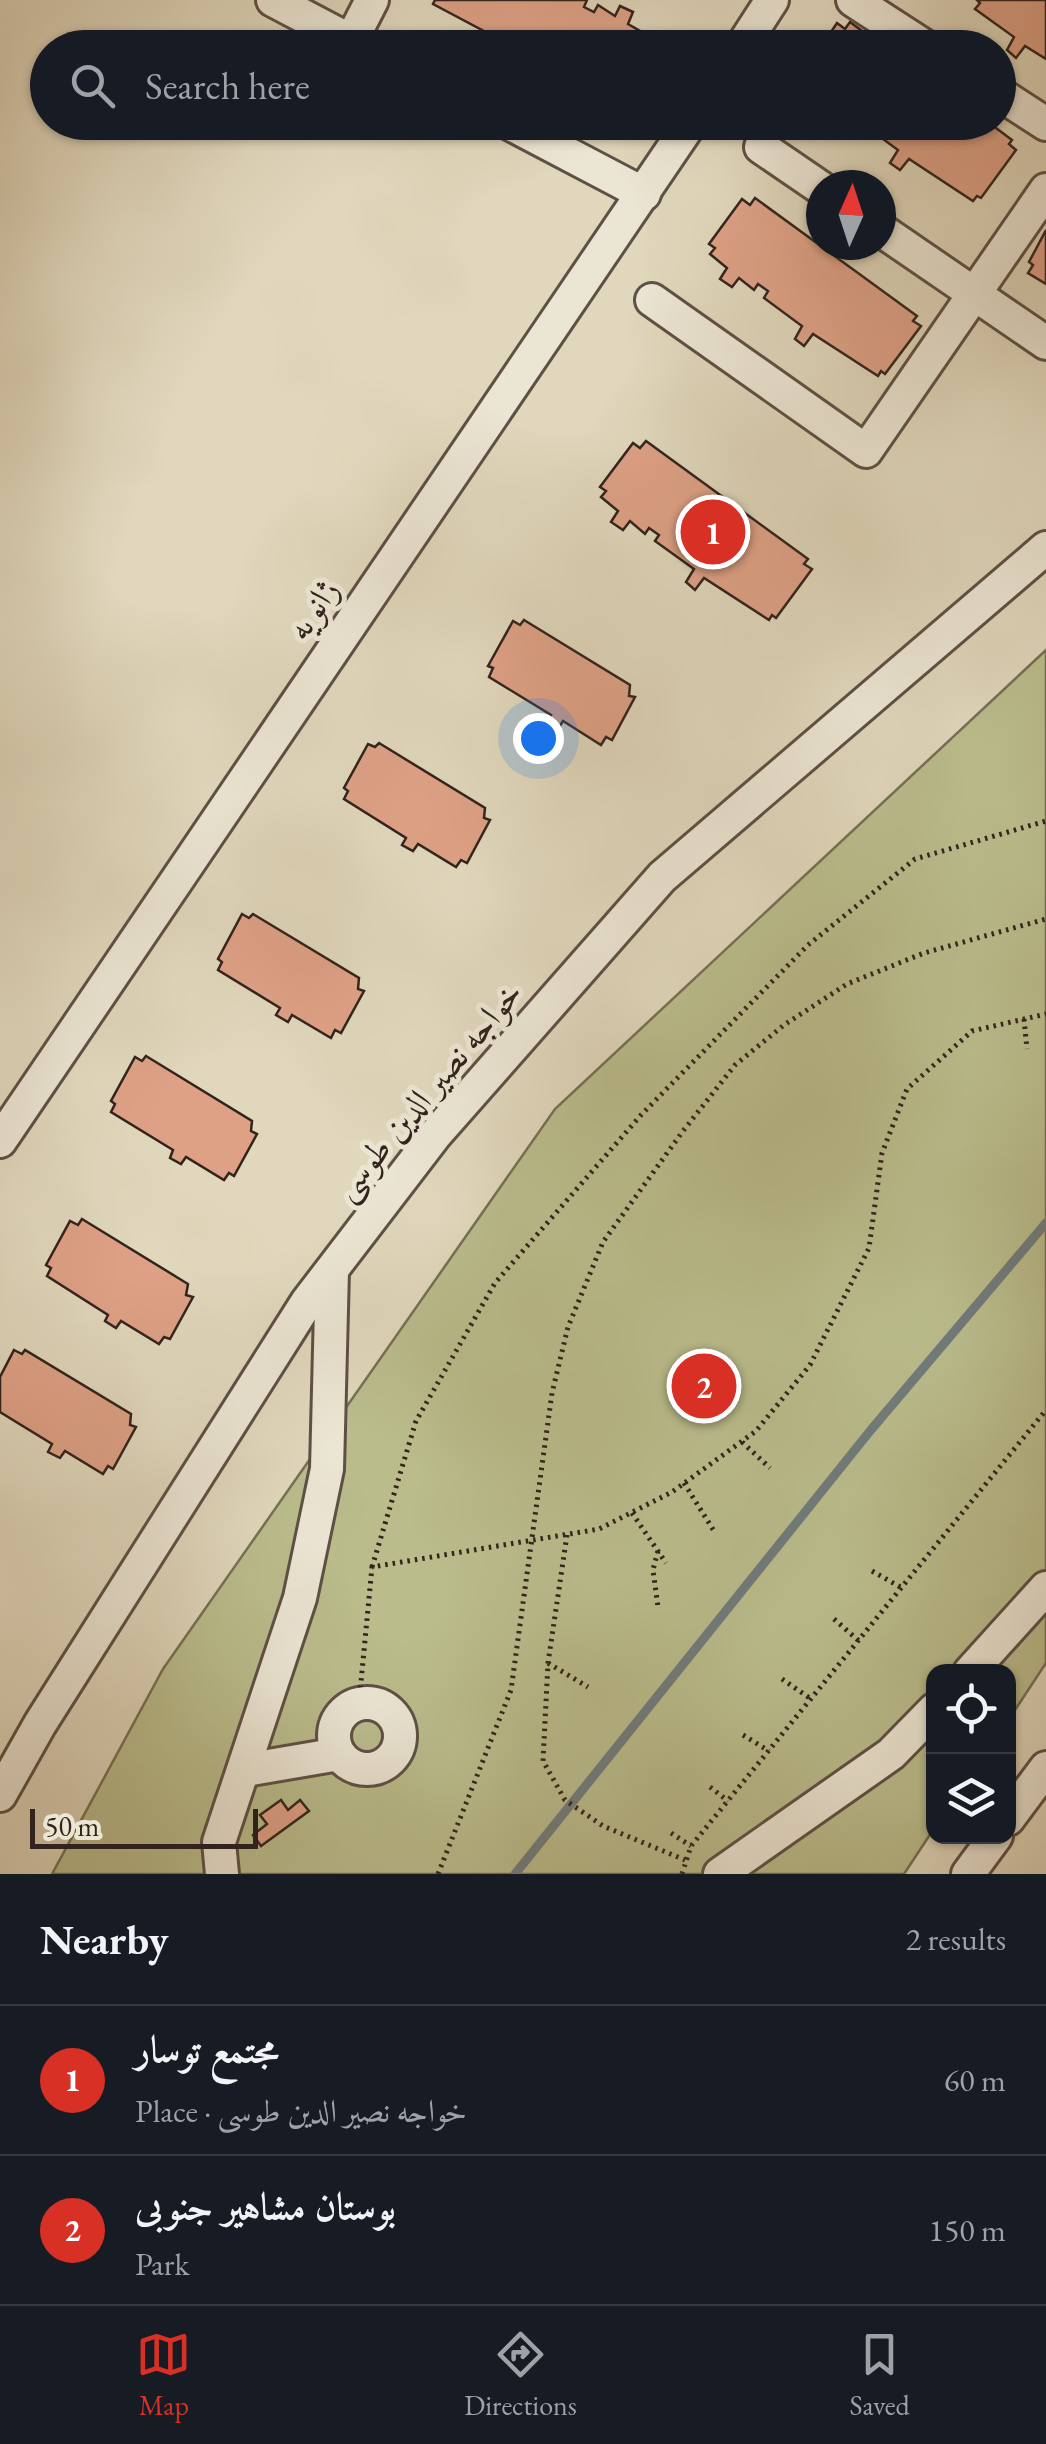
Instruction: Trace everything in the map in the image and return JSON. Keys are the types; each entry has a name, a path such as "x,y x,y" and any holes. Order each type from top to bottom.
{"street":[{"path":"273,0 330,30"},
{"path":"362,30 372,0"},
{"path":"753,30 772,0"},
{"path":"853,0 899,30"},
{"path":"1016,105 1046,124"},
{"path":"541,140 644,194"},
{"name":"ژانویه","path":"0,1141 679,140"},
{"path":"762,147 806,178"},
{"path":"652,300 866,451 1046,190"},
{"path":"896,240 1046,343"},
{"name":"خواجه نصیر الدین طوسی","path":"0,1794 61,1690 307,1302 435,1135 662,878 1046,548"},
{"path":"222,1874 219,1842 300,1598 327,1469 332,1270"},
{"path":"977,1664 1046,1588"},
{"path":"372,1702 393,1714 400,1725 398,1750 381,1766 369,1769 347,1762 339,1754 333,1734 336,1723 349,1707 372,1702"},
{"path":"720,1874 891,1754 926,1718"},
{"path":"245,1770 339,1754"},
{"path":"1016,1808 1046,1768"},
{"path":"968,1874 990,1844"}],"path":[{"path":"359,1703 372,1567 416,1422 495,1284 641,1115 808,945 915,860 1046,821"},
{"path":"438,1874 512,1690 552,1393 568,1326 603,1242 735,1066 784,1025 847,984 924,953 1046,919"},
{"path":"372,1567 600,1530 684,1484 756,1431 810,1365 869,1248 882,1153 907,1089 972,1031 1046,1014"},
{"path":"1024,1019 1027,1050"},
{"path":"682,1874 692,1846 1046,1410"},
{"path":"742,1442 770,1468"},
{"path":"684,1484 714,1531"},
{"path":"632,1513 666,1563"},
{"path":"568,1535 548,1663 543,1761 565,1800 603,1826 686,1860"},
{"path":"658,1551 653,1570 658,1607"},
{"path":"872,1570 902,1588"},
{"path":"834,1619 858,1641"},
{"path":"548,1663 588,1687"},
{"path":"782,1679 812,1699"},
{"path":"743,1735 769,1751"},
{"path":"710,1787 728,1801"},
{"path":"671,1833 692,1846"}],"green space":[{"path":"1046,650 1046,1663 1016,1708 1016,1664 926,1664 926,1841 904,1874 52,1874 163,1669 555,1109"}],"building":[{"path":"435,0 587,0 584,7 594,12 598,5 615,16 620,6 633,12 628,24 638,30 482,30 433,4"},
{"path":"977,0 1046,0 1046,59 1025,46 1016,58 1016,30 1004,30 975,9 980,3"},
{"path":"850,22 861,30 832,30 837,23 845,29"},
{"path":"884,140 1012,140 1009,144 1016,150 981,198 977,196 973,201 909,159 900,170 890,163 898,150"},
{"path":"755,198 806,235 806,260 840,260 917,316 913,321 921,326 885,374 881,371 878,376 813,334 804,346 795,339 802,326 764,298 768,291 758,284 754,290 739,278 732,287 720,279 727,268 710,254 715,248 709,244 742,199 750,205"},
{"path":"1046,230 1046,284 1028,273 1033,265 1029,262"},
{"path":"646,441 808,559 804,564 812,569 776,618 772,615 769,620 704,578 695,590 686,582 694,569 655,541 659,535 649,528 645,534 630,521 623,530 611,522 618,511 601,497 606,491 600,487 633,443 640,448"},
{"path":"524,620 630,685 629,696 635,697 612,740 606,737 601,745 563,721 558,729 547,722 551,715 489,677 493,668 488,666 513,621 520,625"},
{"path":"379,743 485,808 484,818 490,820 467,863 461,860 456,867 418,844 413,851 402,845 406,838 344,799 348,791 344,788 368,744 375,747"},
{"path":"242,914 249,918 253,914 359,978 358,989 364,991 341,1033 335,1030 331,1038 292,1015 288,1022 276,1015 280,1008 218,970 222,962 218,959"},
{"path":"146,1056 252,1121 251,1131 257,1134 234,1176 229,1173 224,1180 186,1157 181,1164 170,1158 173,1150 111,1112 115,1104 111,1101 135,1057 142,1061"},
{"path":"82,1219 188,1284 186,1295 193,1297 170,1339 164,1337 159,1344 121,1321 116,1328 105,1321 108,1315 47,1276 51,1268 46,1265 70,1221 78,1225"},
{"path":"14,1350 22,1354 25,1350 131,1414 130,1425 136,1427 113,1469 108,1466 103,1474 65,1451 60,1458 48,1452 52,1444 0,1412 0,1377"},
{"path":"281,1800 288,1810 300,1800 309,1811 261,1846 253,1835 267,1824 260,1815"}],"waterway":[{"path":"515,1874 870,1431 1046,1223"}],"place":[{"name":"مجتمع توسار","path":"713,532"},
{"name":"بوستان مشاهیر جنوبی","path":"704,1386"}]}
